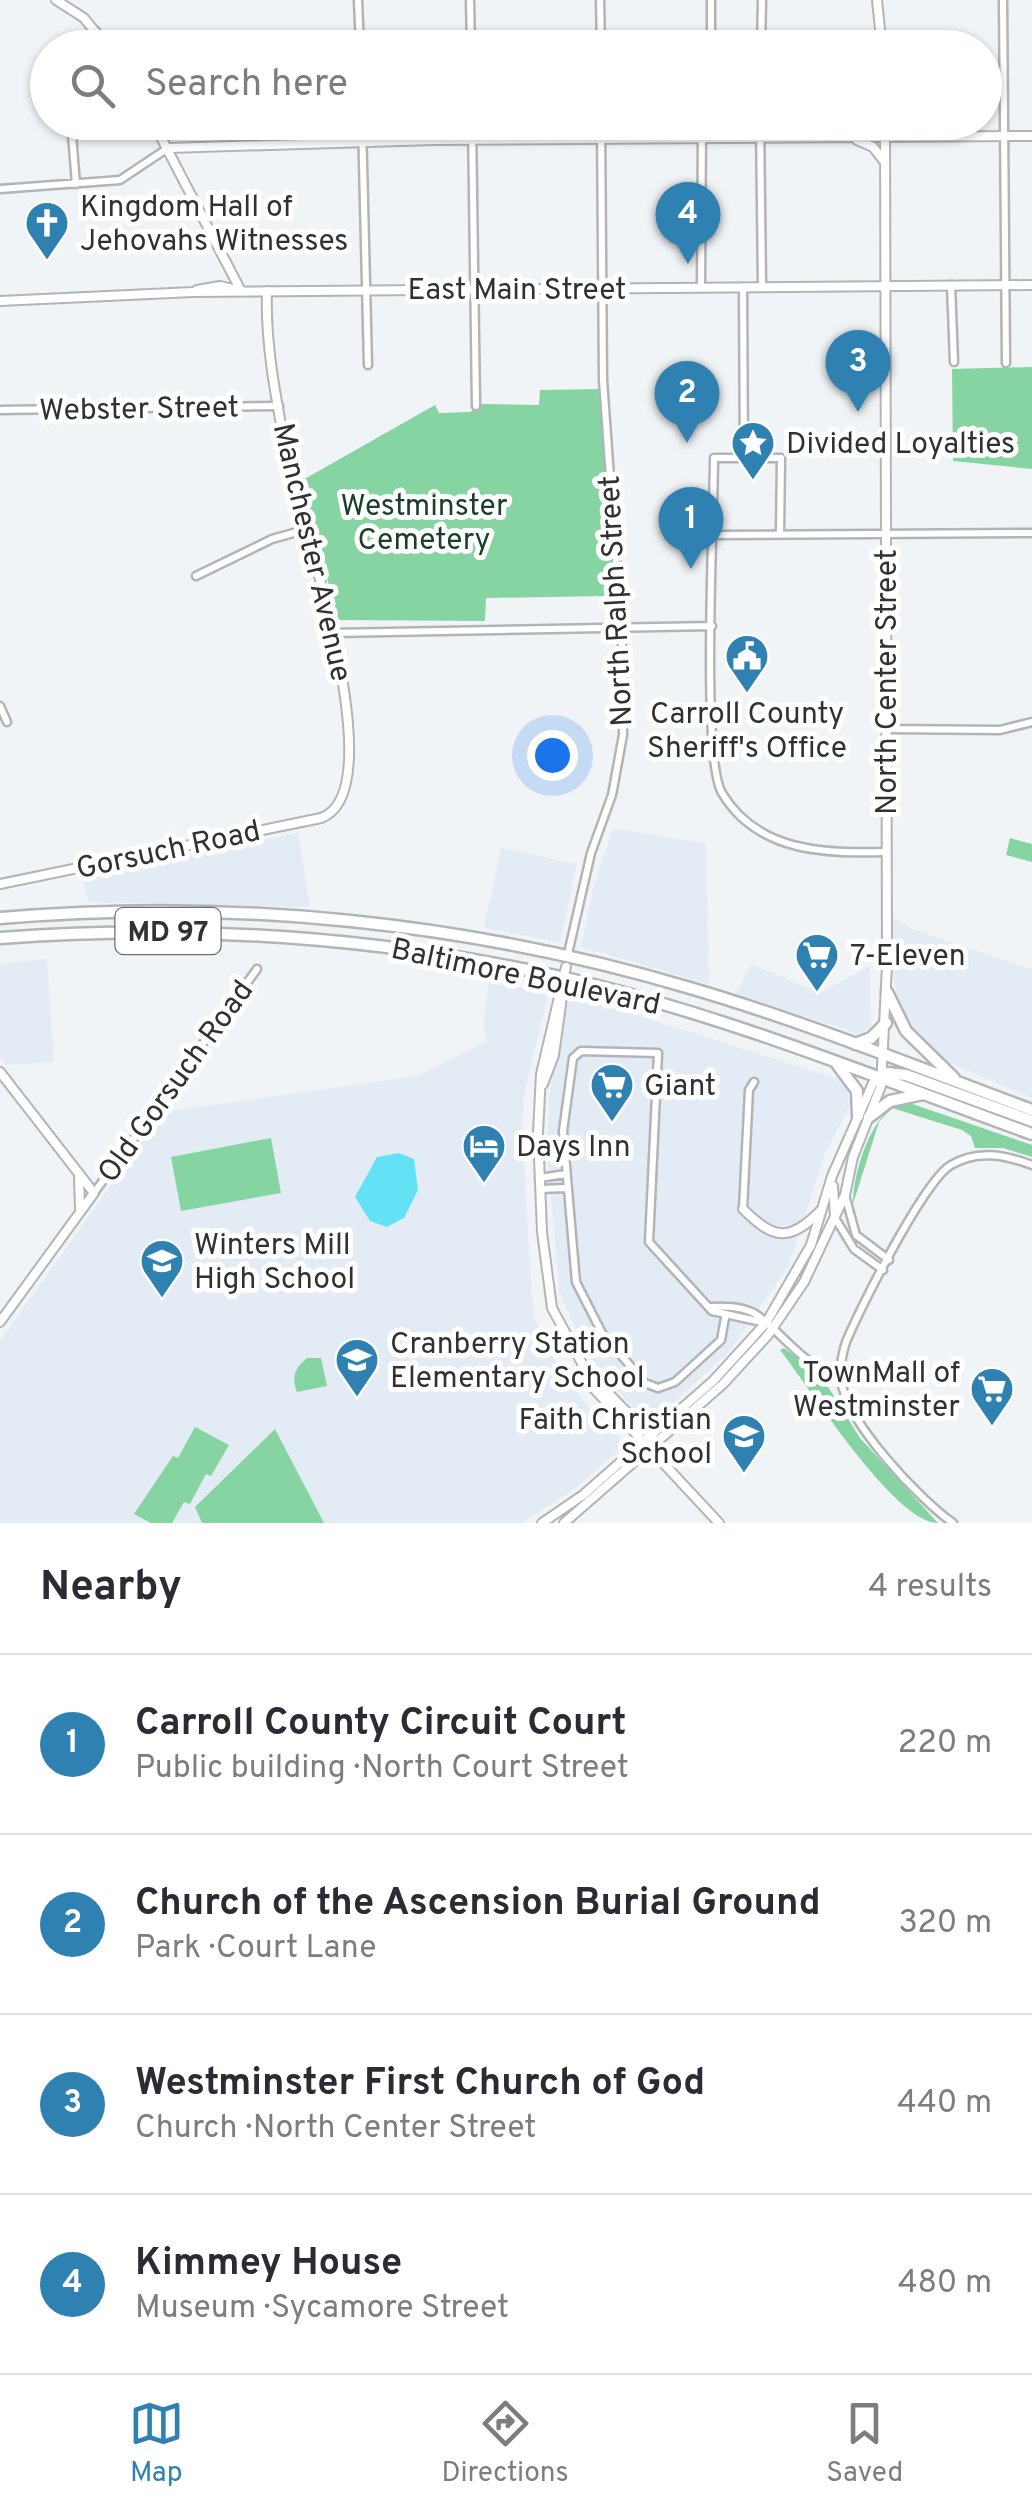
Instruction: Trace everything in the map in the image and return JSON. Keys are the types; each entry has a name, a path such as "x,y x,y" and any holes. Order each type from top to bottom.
{"highway":[{"name":"Baltimore Boulevard","path":"0,918 142,912 316,918 476,938 1032,1134"},
{"name":"Baltimore Boulevard","path":"0,938 152,930 300,936 566,967 690,988 1032,1110"},
{"path":"887,992 906,1031 958,1082"},
{"path":"853,1044 871,1038 886,1022"},
{"path":"837,1063 857,1091 864,1117 890,1102 923,1094"},
{"path":"879,1078 888,1072 906,1075 1032,1121"}],"street":[{"path":"56,0 95,30"},
{"path":"358,0 359,30"},
{"path":"470,0 471,30"},
{"path":"600,0 600,30"},
{"path":"711,0 711,30"},
{"path":"761,30 762,0"},
{"path":"877,0 880,30"},
{"path":"1002,0 1006,363"},
{"path":"1002,136 1032,136"},
{"path":"72,140 76,184"},
{"path":"164,140 242,291"},
{"path":"0,190 120,180 168,148 473,140 476,406"},
{"name":"North Ralph Street","path":"566,967 582,884 619,764 623,735 620,628 606,454 601,140"},
{"path":"701,287 702,140"},
{"path":"760,140 762,287"},
{"path":"846,140 873,147 886,170"},
{"name":"North Center Street","path":"564,1523 654,1449 723,1384 804,1282 845,1196 864,1117 886,1056 886,140"},
{"path":"363,141 368,365"},
{"name":"East Main Street","path":"0,301 192,292 220,286 267,291 1032,285"},
{"path":"952,286 954,362"},
{"path":"743,288 744,458"},
{"name":"Manchester Avenue","path":"267,291 266,322 279,406 304,530 347,699 349,760 345,791 335,812"},
{"name":"Webster Street","path":"0,410 279,406"},
{"path":"780,534 781,458 714,458 712,749 716,781 742,816 792,847 813,852 886,852"},
{"path":"196,576 272,538 304,530"},
{"path":"714,535 1032,533"},
{"path":"333,634 712,626"},
{"path":"0,706 7,722"},
{"path":"887,729 1000,730 1032,722"},
{"name":"Gorsuch Road","path":"0,884 335,812"},
{"path":"566,967 541,1074 540,1189 552,1308 584,1369 584,1378 645,1438 719,1523"},
{"name":"Old Gorsuch Road","path":"94,1192 257,969"},
{"path":"726,1318 724,1337 675,1382 658,1388 645,1383 602,1333 580,1294 566,1188 563,1130 573,1058 589,1050 658,1052 649,1242 709,1307 726,1318 769,1326"},
{"path":"0,1072 94,1192 0,1322"},
{"path":"754,1082 749,1090 744,1209 762,1229 778,1234 796,1232 823,1208"},
{"name":"North Center Street","path":"542,1523 583,1495 769,1326 800,1268 832,1176 864,1117"},
{"path":"953,1523 920,1492 856,1416 841,1372 846,1341 928,1188 951,1165 996,1154 1032,1165"},
{"path":"77,1171 83,1191 77,1217"},
{"path":"540,1178 566,1174"},
{"path":"832,1176 835,1218 854,1248 884,1270"},
{"path":"540,1189 566,1188"},
{"path":"845,1196 856,1235 889,1260"},
{"path":"709,1307 749,1311 823,1370 841,1372"}],"shaded area":[{"path":"614,828 706,844 709,984 581,947 593,888"},
{"path":"298,833 310,907 89,902 82,876"},
{"path":"501,848 577,864 560,942 484,928"},
{"path":"888,914 910,928 1032,970 1032,1098 926,1053 901,1017 886,933"},
{"path":"47,959 54,1062 6,1065 0,1057 0,964"},
{"path":"751,964 820,993 870,966 871,1027 860,1034 736,994"},
{"path":"489,978 548,995 524,1095 522,1135 533,1312 543,1342 563,1373 586,1404 620,1438 618,1451 572,1491 522,1523 0,1523 0,1341 163,1112 417,1076 487,1041 483,1025"},
{"path":"573,995 832,1077 844,1082 848,1094 849,1108 826,1151 788,1267 729,1352 648,1426 586,1353 559,1291 547,1147 549,1098 564,1010"}],"green space":[{"path":"1032,367 1032,469 953,461 952,369"},
{"name":"Westminster Cemetery","path":"600,389 611,558 607,596 486,598 485,621 338,620 301,481 435,405 439,413 470,412 482,404 539,405 540,390"},
{"path":"1010,838 1032,844 1032,862 1006,855"},
{"path":"904,1101 1032,1145 1032,1157 1003,1148 975,1148 971,1136 962,1130 892,1108 879,1122 853,1204 866,1144 874,1129 883,1116 893,1107"},
{"path":"271,1138 281,1193 181,1211 171,1157"},
{"path":"784,1348 822,1377 860,1438 938,1523 920,1517 876,1477 780,1350"},
{"path":"307,1358 321,1358 327,1386 297,1392 295,1373"},
{"path":"195,1427 229,1445 211,1476 206,1474 190,1504 184,1502 172,1523 151,1523 134,1514 173,1456 178,1458"},
{"path":"275,1429 324,1523 202,1523 195,1507"}],"water":[{"path":"399,1153 414,1159 418,1190 404,1218 387,1227 370,1221 355,1197 377,1157"}],"place":[{"name":"Kingdom Hall of Jehovahs Witnesses","path":"47,261"},
{"name":"Kimmey House","path":"688,264"},
{"name":"Westminster First Church of God","path":"858,412"},
{"name":"Church of the Ascension Burial Ground","path":"687,443"},
{"name":"Divided Loyalties","path":"753,481"},
{"name":"Carroll County Circuit Court","path":"691,569"},
{"name":"Carroll County Sheriff's Office","path":"747,694"},
{"name":"7-Eleven","path":"817,993"},
{"name":"Giant","path":"612,1123"},
{"name":"Days Inn","path":"484,1184"},
{"name":"Winters Mill High School","path":"162,1299"},
{"name":"Cranberry Station Elementary School","path":"357,1398"},
{"name":"TownMall of Westminster","path":"992,1427"},
{"name":"Faith Christian School","path":"744,1474"}]}
